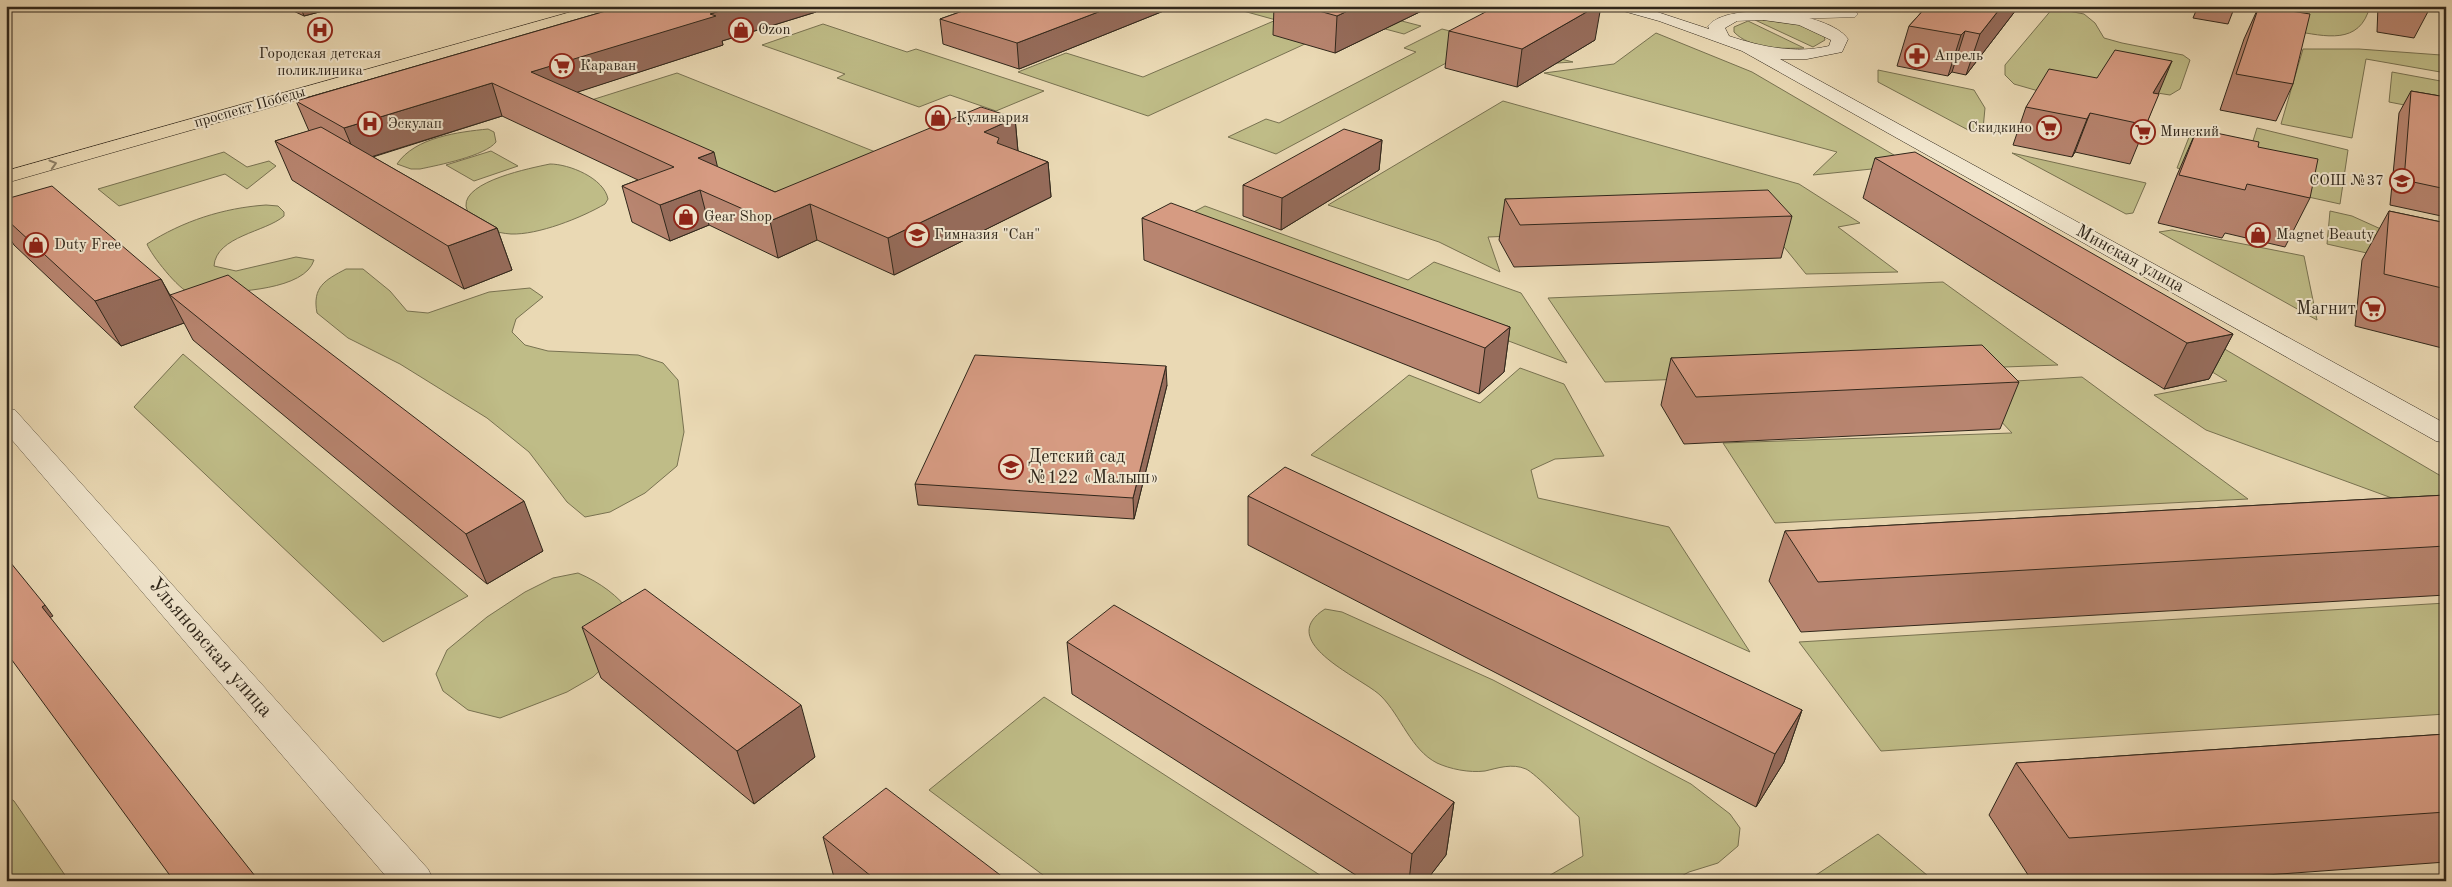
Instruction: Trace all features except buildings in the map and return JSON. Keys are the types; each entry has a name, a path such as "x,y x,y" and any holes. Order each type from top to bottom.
{"main road":[{"name":"проспект Победы","path":"6,163 572,6"},
{"name":"проспект Победы","path":"6,177 610,6"},
{"path":"1620,6 1665,18 1750,50 1788,55 1819,54 1836,49 1853,10 1734,17 1665,18"},
{"path":"1763,15 1798,19 1826,28 1840,39"},
{"path":"1723,39 1716,26 1734,17"},
{"name":"Минская улица","path":"1750,50 1815,82 2446,435"},
{"path":"1815,82 1819,54"},
{"name":"Ульяновская улица","path":"6,416 414,881"}],"shaded area":[{"path":"1225,6 1344,6 1421,26 1404,34 1355,21 1148,116 1018,72 1066,53 1143,77 1276,20"},
{"path":"2304,6 2370,6 2365,19 2350,33 2329,36 2294,31 2288,16"},
{"path":"2053,8 2084,14 2095,23 2104,38 2183,55 2190,60 2180,89 2170,95 2151,92 2042,92 2014,84 2005,75 2005,65"},
{"path":"1768,19 1796,23 1824,36 1825,40 1813,47 1755,20"},
{"path":"1748,21 1804,48 1776,48 1749,42 1734,32 1734,27"},
{"path":"823,24 907,52 916,49 1044,91 996,111 950,95 919,107 837,78 845,74 762,45"},
{"path":"1442,29 1573,62 1511,66 1463,54 1276,154 1228,137 1266,119 1279,123 1416,52 1404,48"},
{"path":"1656,33 1752,72 1911,165 1813,175 1837,152 1544,73 1614,64"},
{"path":"2303,49 2359,49 2441,55 2446,53 2446,73 2366,59 2352,138 2281,124"},
{"path":"1878,70 1974,90 1985,108 1983,129 1970,131 1878,82"},
{"path":"2392,72 2446,82 2446,113 2389,102"},
{"path":"677,73 883,155 746,211 563,109"},
{"path":"1503,101 1799,184 1860,223 1838,227 1898,272 1806,274 1767,226 1488,237 1500,272 1439,242 1328,205"},
{"path":"2257,128 2348,150 2340,204 2177,168 2191,132 2252,144"},
{"path":"488,129 494,132 496,142 482,152 472,156 420,169 411,169 397,164 405,155 426,142 451,134"},
{"path":"491,151 518,166 474,181 446,165"},
{"path":"224,152 247,167 269,161 276,166 247,189 225,174 119,206 98,189"},
{"path":"2012,153 2146,183 2133,213 2126,214"},
{"path":"550,164 576,170 593,179 605,191 608,199 605,204 559,225 522,234 491,230 469,215 466,206 468,197 476,189 500,177"},
{"path":"1947,186 2446,479 2446,504 2411,505 2206,430 2154,395 2227,381 1918,191"},
{"path":"266,205 278,206 284,212 284,216 276,222 232,241 217,256 214,266 236,271 296,257 314,260 308,270 298,278 284,283 236,292 190,293 179,286 166,272 147,244 189,222 204,217 234,209"},
{"path":"1205,206 1408,280 1434,262 1521,293 1567,363 1182,218"},
{"path":"2330,211 2352,216 2414,244 2446,271 2327,244"},
{"path":"2172,230 2304,256 2317,320 2159,232"},
{"path":"346,269 363,269 390,291 407,311 428,313 489,292 530,288 543,297 516,319 512,332 525,345 548,351 638,355 663,363 678,380 684,432 677,466 645,493 610,512 585,517 567,502 529,452 487,418 400,364 348,338 317,313 316,297 318,291 326,281"},
{"path":"1943,282 2058,365 1605,382 1548,298"},
{"path":"183,354 468,596 383,642 134,407"},
{"path":"1520,368 1564,384 1604,456 1555,459 1531,470 1538,498 1669,527 1750,652 1311,455 1409,375 1480,403"},
{"path":"2082,377 2248,499 1775,523 1723,443 2012,433 1966,384"},
{"path":"578,573 608,590 633,615 620,651 593,677 567,692 500,718 468,710 443,691 436,674 447,650 487,617 525,592 553,578"},
{"path":"2446,603 2446,714 1881,751 1799,642"},
{"path":"1325,609 1342,612 1493,680 1691,784 1730,814 1740,828 1738,846 1718,863 1689,872 1672,881 1540,881 1583,856 1579,817 1544,784 1521,767 1510,766 1485,771 1466,771 1442,765 1428,757 1413,741 1395,713 1381,696 1327,658 1315,646 1309,634 1312,621"},
{"path":"1044,697 1329,881 1051,881 929,790"},
{"path":"6,795 14,801 69,881 6,881"},
{"path":"1878,834 1934,881 1807,881"}],"place":[{"name":"Городская детская поликлиника","path":"320,30"},
{"name":"Ozon","path":"741,30"},
{"name":"Апрель","path":"1917,56"},
{"name":"Караван","path":"562,66"},
{"name":"Кулинария","path":"938,118"},
{"name":"Эскулап","path":"370,124"},
{"name":"Скидкино","path":"2049,128"},
{"name":"Минский","path":"2143,132"},
{"name":"СОШ №37","path":"2402,181"},
{"name":"Gear Shop","path":"686,217"},
{"name":"Гимназия \"Сан\"","path":"917,235"},
{"name":"Magnet Beauty","path":"2258,235"},
{"name":"Duty Free","path":"36,245"},
{"name":"Магнит","path":"2373,309"},
{"name":"Детский сад №122 «Малыш»","path":"1011,467"}]}
